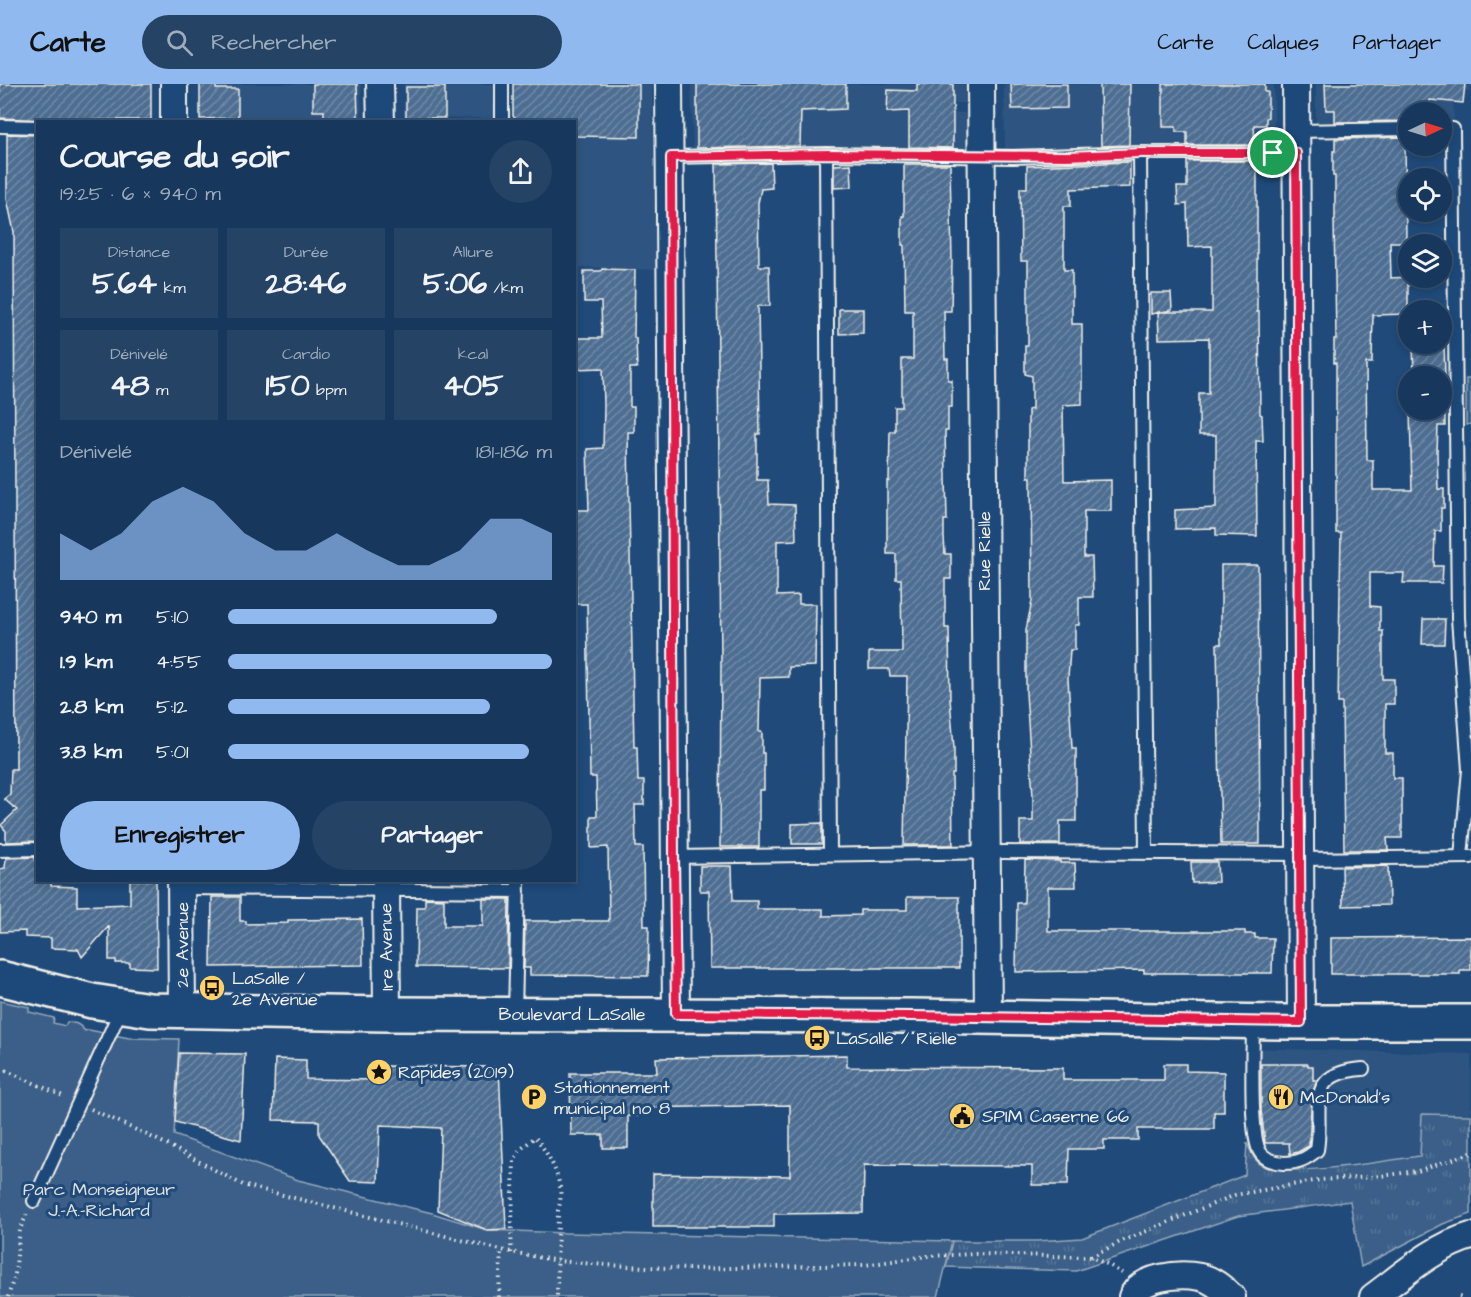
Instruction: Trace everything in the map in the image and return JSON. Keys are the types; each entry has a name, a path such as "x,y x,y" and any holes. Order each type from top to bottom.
{"main road":[{"name":"Boulevard LaSalle","path":"0,978 150,1010 1253,1022 1471,1022"}],"street":[{"path":"174,84 174,120"},
{"path":"380,84 381,120"},
{"path":"669,84 676,1014"},
{"name":"Rue Rielle","path":"981,84 988,1018"},
{"path":"1296,84 1301,1022"},
{"name":"2e Avenue","path":"182,884 182,1010"},
{"name":"1re Avenue","path":"386,886 387,1014"},
{"path":"1372,1297 1440,1250 1471,1236"},
{"path":"1136,1292 1151,1280 1176,1276 1200,1277 1214,1282 1232,1297"}],"lane":[{"path":"502,84 502,120"},
{"path":"0,126 36,127"},
{"path":"674,856 1146,852 1466,857 1469,770 1458,618 1452,129"},
{"path":"671,157 826,154 1067,156 1296,142 1398,130"},
{"path":"1140,153 1146,852"},
{"path":"826,154 830,853"},
{"path":"0,850 36,849"},
{"path":"182,884 518,886 515,1014"},
{"path":"34,1201 123,1006"},
{"path":"1253,1022 1254,1135 1255,1143 1267,1160 1296,1163 1317,1150 1318,1096 1324,1085 1329,1079 1343,1072 1363,1069"}],"path":[{"path":"0,1068 164,1143 243,1185 511,1253 558,1261 688,1269 865,1265 927,1256 975,1254 1090,1257 1109,1265 1136,1292"},
{"path":"511,1253 514,1161 520,1150 535,1137 546,1150 561,1189 562,1202 558,1210 557,1297"},
{"path":"1090,1257 1122,1241 1235,1195 1320,1180 1373,1177 1418,1171 1471,1153"},
{"path":"8,1297 15,1274 20,1229"},
{"path":"499,1297 501,1250"}],"shaded area":[{"path":"201,84 361,84 362,119 201,119"},
{"path":"404,84 493,84 494,118 404,119"},
{"path":"515,84 652,84 656,270 576,267 576,120 571,120"},
{"path":"691,84 966,84 966,103 901,104 902,113 966,113 966,149 693,151"},
{"path":"1004,84 1274,84 1274,145 1005,150"},
{"path":"1316,84 1471,84 1471,91 1453,91 1454,121 1452,121 1452,102 1398,102 1398,121 1316,122"},
{"path":"1244,1048 1471,1054 1471,1114 1422,1114 1421,1156 1296,1170 1262,1166 1254,1159 1247,1143"}],"green space":[{"path":"1466,379 1471,379 1471,424 1466,425"},
{"name":"Parc Monseigneur J.-A.-Richard","path":"0,1001 29,1007 29,1012 54,1018 53,1023 65,1026 67,1022 75,1023 85,1031 129,1038 179,1039 174,1135 298,1180 432,1213 487,1230 952,1241 938,1297 0,1297"},
{"path":"1422,1114 1471,1115 1471,1214 1443,1224 1361,1267 1350,1201 1238,1216 1076,1271 946,1267 952,1241 1037,1241 1082,1238 1245,1175 1247,1143 1257,1162 1275,1169 1339,1167 1420,1156"}],"building":[{"path":"0,84 151,84 151,120 0,118"},
{"path":"200,84 216,84 216,89 238,89 238,118 200,119"},
{"path":"313,84 357,84 358,118 324,119 324,111 313,111"},
{"path":"513,84 639,84 639,137 576,136 576,120 516,120 513,116"},
{"path":"697,84 846,84 846,109 801,111 800,146 697,148"},
{"path":"917,84 953,84 953,148 909,147 909,111 887,112 888,90 917,91"},
{"path":"1011,84 1067,84 1067,108 1012,109"},
{"path":"1100,84 1130,84 1129,145 1101,146"},
{"path":"1163,84 1265,84 1265,92 1268,92 1266,125 1254,125 1255,145 1187,145 1187,132 1176,132 1176,127 1163,127"},
{"path":"1325,84 1465,84 1463,103 1430,100 1430,102 1398,102 1398,121 1335,122 1335,110 1326,110"},
{"path":"406,87 445,87 445,118 406,118"},
{"path":"7,134 36,135 36,841 6,842 6,831 1,825 17,810 4,799 10,794 11,769 16,769 14,232 7,199"},
{"path":"1398,137 1398,156 1405,156 1405,168 1398,168 1398,222 1406,222 1406,234 1398,234 1398,242 1390,242 1391,278 1398,278 1398,288 1408,288 1408,300 1398,300 1398,314 1373,315 1372,363 1366,363 1367,460 1373,460 1373,490 1412,490 1410,420 1445,420 1445,426 1438,426 1438,489 1444,489 1444,508 1441,508 1441,531 1435,531 1434,566 1443,566 1442,583 1403,583 1404,573 1370,573 1370,606 1380,607 1380,631 1383,631 1383,679 1394,679 1394,704 1385,704 1385,753 1393,753 1393,778 1402,778 1402,838 1387,838 1388,850 1344,850 1342,703 1338,703 1341,533 1336,533 1335,176 1333,176 1335,139"},
{"path":"1187,161 1257,161 1257,312 1259,312 1260,414 1262,415 1263,441 1256,441 1257,536 1216,535 1216,528 1175,529 1175,510 1216,508 1216,435 1199,435 1199,393 1209,393 1209,338 1159,339 1158,312 1212,312 1212,246 1188,247 1187,204 1178,205 1177,187 1187,187"},
{"path":"1130,162 1130,187 1071,189 1071,206 1064,206 1064,270 1072,270 1072,324 1082,324 1082,404 1063,405 1064,481 1111,480 1111,511 1084,511 1084,557 1092,557 1093,597 1079,597 1079,625 1075,625 1075,650 1070,650 1068,678 1072,748 1076,748 1076,821 1060,821 1060,844 1020,844 1020,821 1033,821 1033,796 1026,693 1026,630 1032,601 1028,410 1032,409 1032,376 1025,374 1025,346 1028,346 1028,261 1021,261 1020,188 1027,188 1027,166"},
{"path":"771,163 772,188 761,189 758,203 759,266 769,266 770,306 758,306 760,434 757,434 757,480 768,480 769,504 795,505 796,540 777,541 777,596 799,595 799,604 816,604 815,666 789,667 789,677 760,678 759,732 762,732 762,753 764,753 764,790 759,790 759,847 720,847 721,661 716,164"},
{"path":"851,164 852,187 834,188 834,165"},
{"path":"904,164 950,164 951,311 944,311 945,359 948,359 948,380 952,380 952,407 948,407 948,431 945,431 947,520 944,520 944,537 945,554 951,554 951,579 945,579 945,628 949,628 950,699 954,748 953,845 904,845 907,676 890,676 889,669 869,669 869,652 902,652 901,579 896,579 896,554 887,554 887,481 889,481 890,431 895,431 895,407 902,407 902,359 913,359 913,311 905,311 904,245 902,245"},
{"path":"602,269 635,270 634,338 636,338 637,368 630,368 630,407 634,407 634,432 628,432 629,503 634,747 637,747 638,781 644,781 644,805 635,805 636,847 643,847 644,926 649,926 648,976 530,975 530,968 524,968 525,921 609,921 608,847 591,848 591,816 597,816 596,777 590,777 587,604 576,604 576,510 589,510 587,449 603,448 604,406 603,368 576,369 576,338 602,338 601,302 584,302 584,271 601,271"},
{"path":"1151,293 1171,293 1172,310 1151,314"},
{"path":"839,309 863,309 863,333 839,334"},
{"path":"1413,354 1444,354 1445,366 1414,366"},
{"path":"1221,565 1258,565 1260,844 1221,844 1217,644 1221,644"},
{"path":"1423,619 1445,619 1444,644 1422,644"},
{"path":"822,823 822,844 792,844 792,824"},
{"path":"35,857 36,882 51,882 51,886 77,887 77,906 130,904 130,882 156,882 157,968 130,967 130,963 116,963 116,960 109,960 109,926 82,957 78,949 51,948 51,938 25,937 25,931 0,932 0,869 5,868 6,858"},
{"path":"1025,860 1075,863 1076,887 1048,887 1048,931 1245,931 1245,934 1255,934 1255,938 1273,938 1272,973 1144,973 1144,970 1016,972 1017,903 1024,903"},
{"path":"1191,862 1217,862 1218,882 1192,883"},
{"path":"700,866 732,866 733,901 757,901 757,909 823,909 823,916 860,915 860,910 907,910 907,897 959,897 959,968 710,968 709,891 700,891"},
{"path":"1388,866 1389,905 1343,906 1342,867"},
{"path":"212,897 240,897 240,921 246,921 246,924 288,923 288,920 362,919 363,965 211,967"},
{"path":"425,898 444,899 444,926 483,926 483,899 509,899 508,968 416,967 417,907 425,907"},
{"path":"1471,937 1471,970 1460,970 1460,974 1331,974 1331,938"},
{"path":"179,1053 245,1054 241,1140 175,1122"},
{"path":"847,1055 847,1067 1063,1068 1063,1080 1164,1080 1164,1064 1186,1064 1186,1071 1224,1072 1224,1112 1214,1112 1214,1129 1138,1129 1138,1140 1104,1140 1104,1149 1069,1149 1068,1185 1032,1185 1032,1166 864,1165 863,1213 774,1214 774,1227 653,1227 653,1174 790,1176 790,1105 639,1108 639,1116 628,1116 628,1148 603,1148 603,1135 571,1135 570,1073 657,1073 656,1058"},
{"path":"275,1059 306,1060 306,1079 379,1080 379,1066 499,1067 506,1229 487,1230 438,1210 441,1128 380,1125 378,1182 350,1181 319,1135 319,1121 273,1120"},
{"path":"1261,1064 1308,1064 1308,1066 1313,1066 1313,1080 1317,1080 1312,1095 1309,1146 1298,1152 1290,1154 1289,1143 1265,1143 1261,1110"}],"place":[{"name":"LaSalle / 2e Avenue","path":"212,988"},
{"name":"LaSalle / Rielle","path":"817,1038"},
{"name":"Rapides (2019)","path":"379,1072"},
{"name":"Stationnement municipal no 8","path":"534,1097"},
{"name":"McDonald's","path":"1281,1097"},
{"name":"SPIM Caserne 66","path":"962,1116"}],"route":[{"path":"1140,153 1273,153 1296,153 1301,1022 676,1014 671,157 826,154 1013,157 1140,153"}]}
